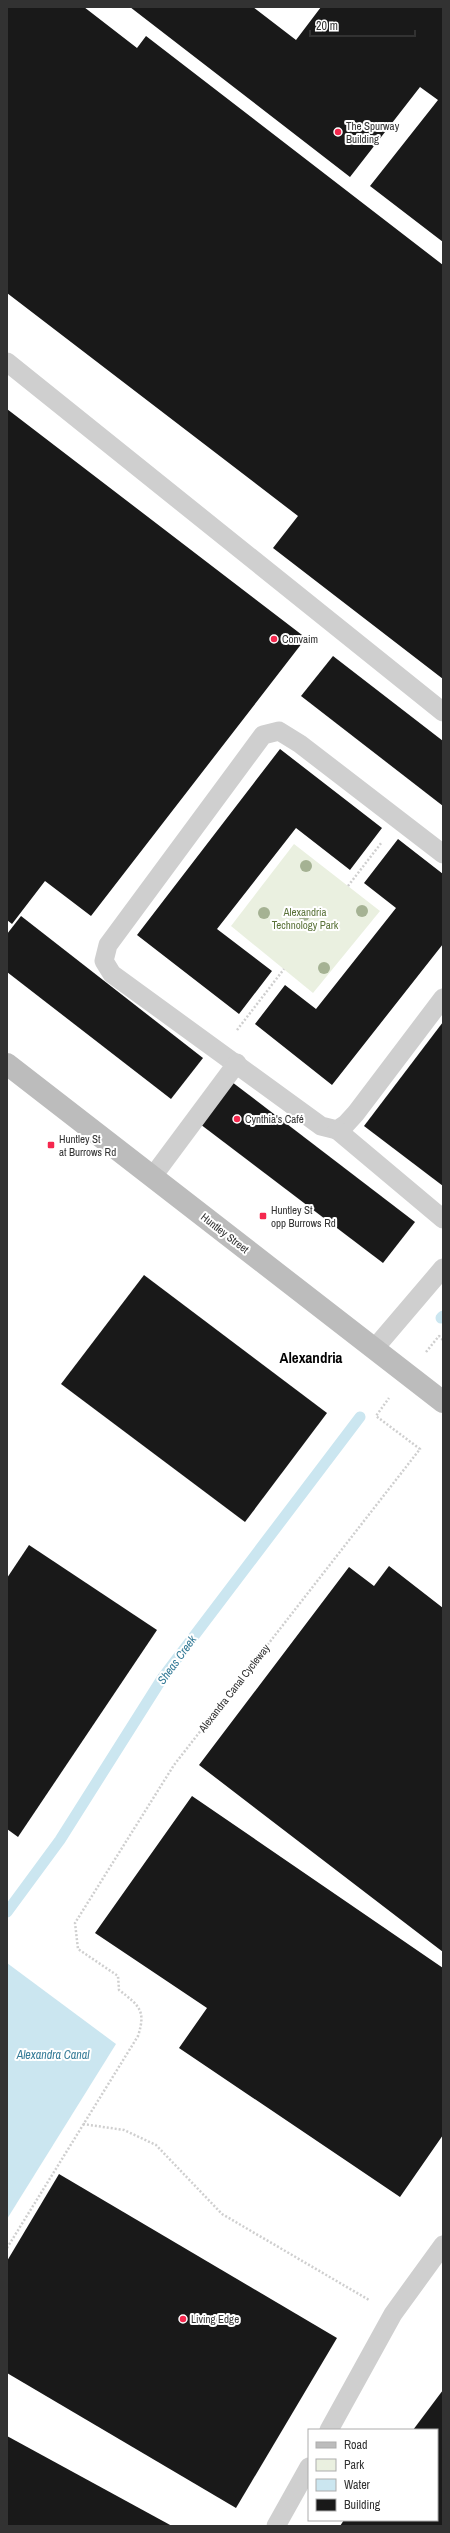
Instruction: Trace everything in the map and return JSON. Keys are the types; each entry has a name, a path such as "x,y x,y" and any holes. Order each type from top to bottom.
{"main road":[{"name":"Huntley Street","path":"7,1064 443,1402"}],"lane":[{"path":"7,362 443,712"},
{"path":"443,854 284,734 279,731 262,735 108,945 104,961 112,974 220,1050 321,1126 337,1130 443,1219"},
{"path":"337,1130 346,1124 356,1113 443,998"},
{"path":"153,1176 237,1063"},
{"path":"374,1349 443,1268"},
{"path":"330,2429 393,2314 443,2245"},
{"path":"276,2526 308,2469"}],"path":[{"path":"348,886 399,820"},
{"path":"220,1050 284,969"},
{"path":"439,1336 443,1340"},
{"name":"Alexandra Canal Cycleway","path":"83,2124 138,2036 143,2020 137,2004 119,1990 118,1976 78,1949 75,1923 174,1765 420,1449 376,1416"},
{"path":"7,2248 83,2124 124,2130 156,2145 222,2214 393,2314"}],"green space":[{"name":"Alexandria Technology Park","path":"294,844 380,911 313,993 231,926"}],"water":[{"name":"Alexandra Canal","path":"7,1963 116,2044 7,2219"}],"building":[{"path":"7,7 84,7 137,48 146,36 443,265 443,679 273,548 298,516 7,293"},
{"name":"The Spurway Building","path":"130,7 253,7 296,40 321,7 443,7 443,242 370,186 438,100 420,87 350,177"},
{"path":"7,409 306,638 91,916 45,881 12,924 7,920"},
{"path":"333,656 443,741 443,806 301,696"},
{"path":"280,749 382,828 350,870 296,828 217,929 272,971 239,1014 137,935"},
{"path":"398,839 443,874 443,944 332,1085 255,1024 285,985 316,1009 396,908 364,883"},
{"path":"21,916 203,1058 171,1099 7,972 7,934"},
{"path":"443,1022 443,1186 364,1126"},
{"path":"232,1082 415,1222 383,1263 200,1124"},
{"path":"144,1275 327,1413 245,1522 61,1384"},
{"path":"29,1545 157,1630 18,1837 7,1829 7,1578"},
{"path":"389,1566 443,1608 443,1952 199,1765 349,1567 374,1586"},
{"path":"192,1796 443,1968 443,2135 400,2197 179,2048 207,2008 95,1933"},
{"path":"59,2174 337,2338 236,2508 7,2373 7,2261"},
{"path":"443,2390 443,2526 340,2526 343,2521 438,2521 438,2429 414,2429"},
{"path":"7,2436 172,2526 7,2526"}],"waterway":[{"name":"Sheas Creek","path":"7,1912 60,1840 163,1677 360,1417"}],"place":[{"name":"The Spurway Building","path":"338,132"},
{"name":"Convaim","path":"274,639"},
{"name":"Cynthia's Café","path":"237,1119"},
{"name":"Huntley St at Burrows Rd","path":"51,1145"},
{"name":"Huntley St opp Burrows Rd","path":"263,1216"},
{"name":"Living Edge","path":"183,2319"}],"district":[{"name":"Alexandria","path":"311,1357"}]}
